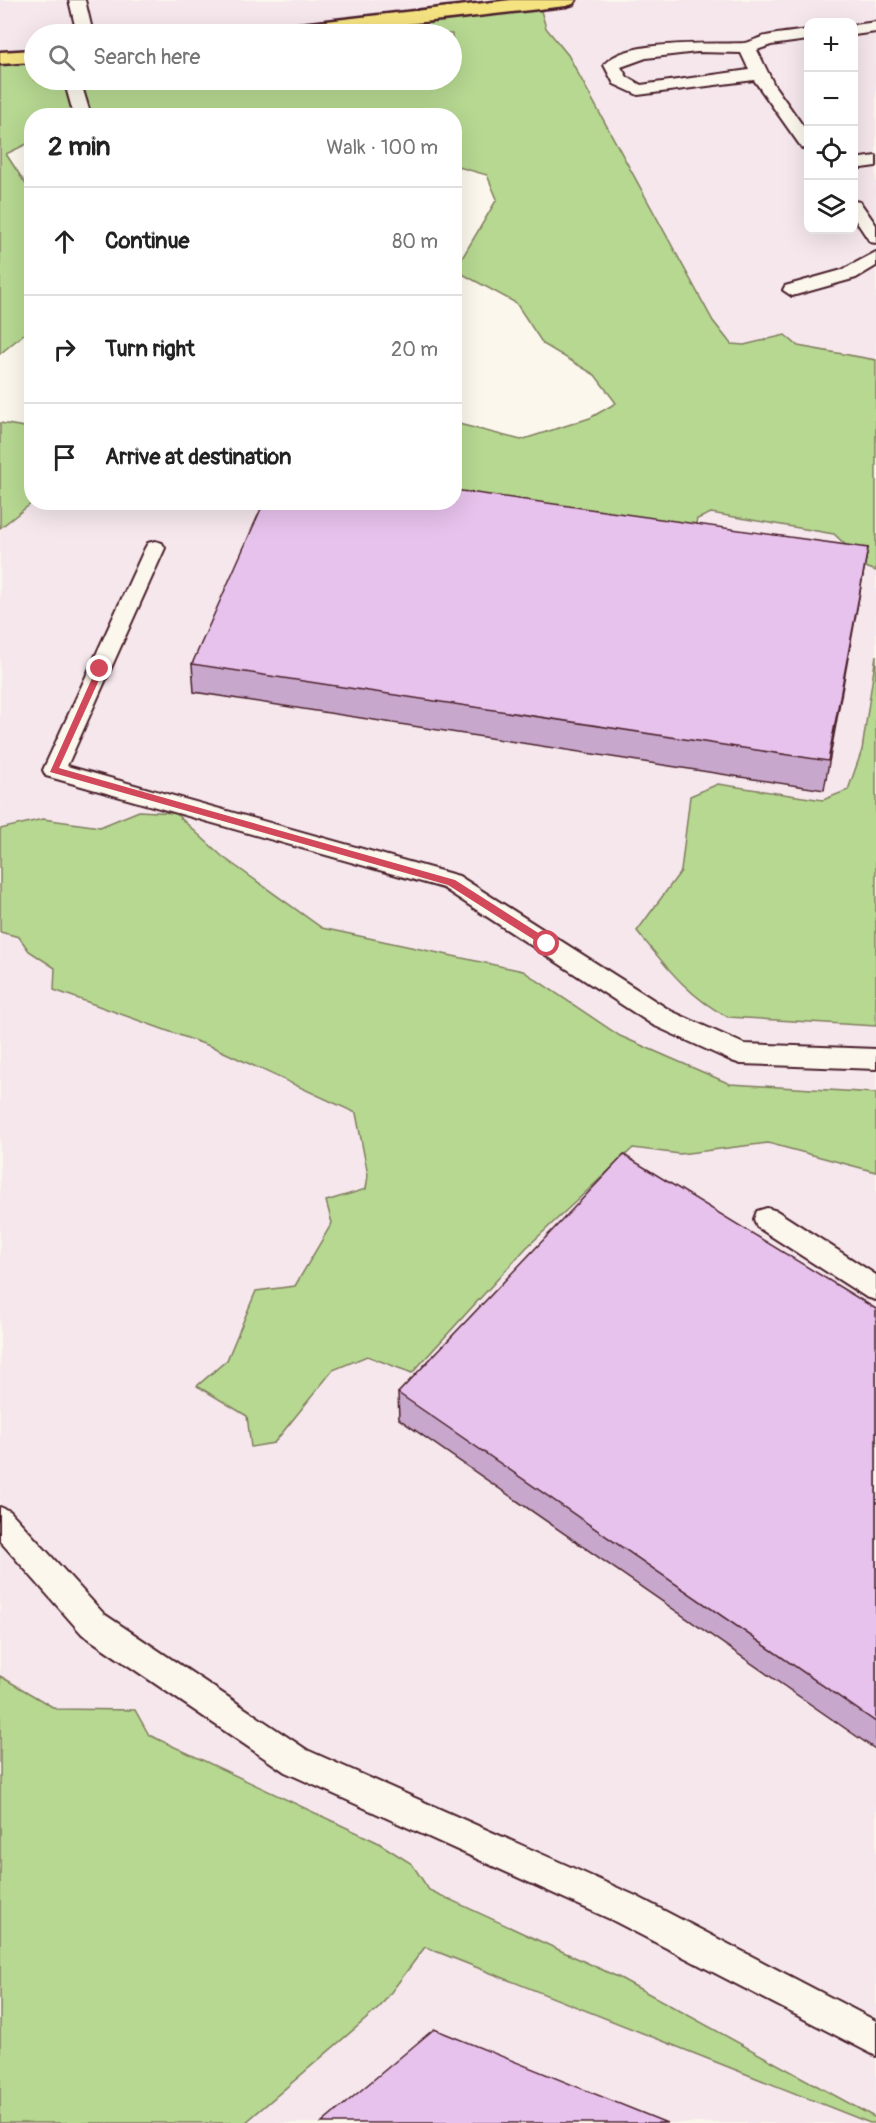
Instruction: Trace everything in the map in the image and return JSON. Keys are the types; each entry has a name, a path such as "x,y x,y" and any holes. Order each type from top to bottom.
{"main road":[{"path":"354,24 566,0"},
{"path":"0,58 24,57"}],"lane":[{"path":"77,0 83,24"},
{"path":"858,29 876,27"},
{"path":"760,74 638,90 620,80 612,65 627,58 712,45 748,48 768,40 804,36"},
{"path":"748,48 760,74 804,138"},
{"path":"75,90 81,108"},
{"path":"858,163 876,161"},
{"path":"858,206 876,204"},
{"path":"858,212 876,238"},
{"path":"792,290 849,274 876,258"},
{"path":"155,548 54,770 452,882 662,1018 741,1054 876,1059"},
{"path":"767,1219 876,1289"},
{"path":"0,1520 93,1624 296,1761 624,1908 876,2039"}],"shaded area":[{"path":"0,0 538,0 330,24 24,24 24,54 0,56"},
{"path":"549,0 876,0 876,360 798,346 784,335 744,345 731,344 713,321 568,55 546,28 539,4"},
{"path":"462,507 691,543 697,519 711,513 834,534 848,547 849,561 876,571 876,655 862,750 848,790 823,801 718,784 690,796 681,871 637,931 728,1017 876,1026 876,1093 730,1084 620,1036 523,971 322,928 223,857 175,813 139,811 100,827 43,819 0,829 0,528 24,509 462,510"},
{"path":"0,932 19,937 29,951 56,968 215,1048 356,1113 368,1175 366,1189 332,1223 295,1286 256,1292 227,1360 198,1386 247,1416 274,1443 332,1370 367,1356 526,1248 633,1148 680,1154 768,1143 876,1172 876,2118 620,1978 429,1890 412,1864 377,1842 148,1735 135,1710 56,1709 0,1676"},
{"path":"425,1946 870,2123 245,2123 380,2007"}],"green space":[{"path":"539,4 546,28 568,55 713,321 731,344 744,345 785,335 798,346 876,360 876,571 849,561 848,547 834,534 711,513 697,519 691,543 462,503 462,425 521,440 590,418 616,403 595,375 543,344 516,303 462,274 462,258 497,199 487,175 462,168 462,108 24,108 24,145 6,154 24,181 24,334 0,354 0,56 24,54 24,90 462,90 462,24 328,24 403,15"},
{"path":"0,423 24,427 24,509 0,528"},
{"path":"876,655 876,1026 728,1017 689,990 667,968 637,931 681,871 690,796 718,784 823,800 848,790 862,750"},
{"path":"139,811 175,813 223,857 322,928 523,971 620,1036 730,1084 876,1093 876,1172 768,1143 680,1154 633,1148 526,1248 412,1373 367,1356 333,1370 274,1443 251,1447 247,1416 197,1386 227,1360 256,1291 295,1286 332,1223 326,1201 366,1189 368,1175 356,1113 215,1048 54,990 55,968 29,951 19,937 0,932 0,829 43,819 100,827"},
{"path":"0,1676 56,1709 135,1710 149,1735 377,1842 412,1864 429,1890 620,1978 876,2118 876,2123 870,2123 425,1947 380,2007 245,2123 0,2123"}],"building":[{"path":"462,491 868,548 828,761 192,664 260,510 462,510"},
{"path":"624,1155 876,1309 876,1722 398,1393"},
{"path":"434,2029 667,2123 322,2123"}],"route":[{"path":"100,669 54,770 452,882 547,944"}]}
